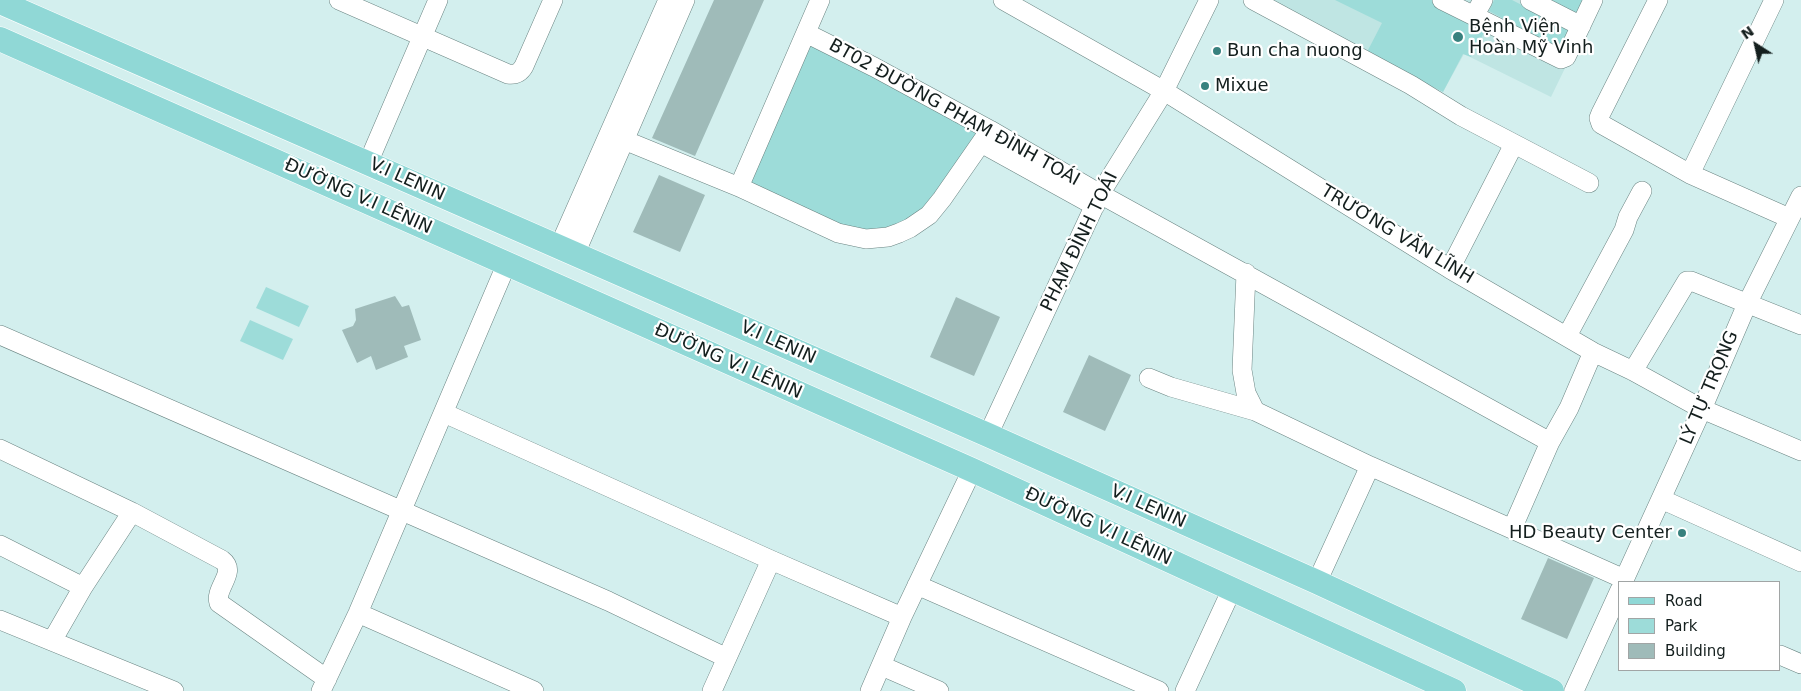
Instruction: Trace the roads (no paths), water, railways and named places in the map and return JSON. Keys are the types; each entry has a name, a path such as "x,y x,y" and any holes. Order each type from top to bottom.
{"main road":[{"name":"V.I LENIN","path":"0,2 27,6 368,163 988,435 1316,582 1552,691"},
{"name":"ĐƯỜNG V.I LÊNIN","path":"0,38 972,470 1454,691"},
{"path":"507,263 522,230"},
{"path":"972,470 988,435"}],"street":[{"path":"339,0 508,74 522,71 553,0"},
{"path":"368,163 438,0"},
{"path":"567,250 668,0"},
{"path":"567,250 624,140 685,0"},
{"path":"740,187 820,0"},
{"name":"TRƯƠNG VĂN LĨNH","path":"1003,0 1164,91 1450,269 1593,352 1633,371 1702,409 1801,451"},
{"name":"PHẠM ĐÌNH TOÁI","path":"988,435 1098,200 1164,91 1209,0"},
{"path":"1253,0 1411,85 1461,116 1589,183"},
{"path":"1442,0 1479,8 1561,59 1566,56 1593,0"},
{"path":"1530,0 1581,26"},
{"path":"1658,0 1600,113 1600,121 1604,127 1690,174 1789,218"},
{"path":"1690,174 1774,0"},
{"name":"BT02 ĐƯỜNG PHẠM ĐÌNH TOÁI","path":"806,33 874,67 986,136 1098,200 1246,273 1550,442"},
{"path":"624,140 740,187 838,233 866,239 888,237 910,228 929,215 986,136"},
{"path":"1450,269 1514,144"},
{"path":"1567,336 1624,230 1628,216 1642,191"},
{"name":"LÝ TỰ TRỌNG","path":"1623,581 1662,499 1747,304 1801,196"},
{"path":"0,449 132,512 225,562 228,568 218,597 219,603 324,685 358,613 507,263"},
{"path":"1246,273 1242,370 1246,393 1255,411"},
{"path":"1633,371 1684,283 1687,281 1801,325"},
{"path":"0,335 608,601 727,658"},
{"path":"1512,529 1550,442 1569,408 1593,352"},
{"path":"1149,378 1171,387 1255,411 1370,466 1512,529 1618,582"},
{"path":"444,413 902,617"},
{"path":"1316,582 1370,466"},
{"path":"870,691 902,617 972,470"},
{"path":"1662,499 1801,562"},
{"path":"52,641 83,587 132,512"},
{"path":"0,545 83,587"},
{"path":"712,691 771,560"},
{"path":"918,585 1159,691"},
{"path":"1185,691 1232,588"},
{"name":"LÝ TỰ TRỌNG","path":"1574,691 1618,593"},
{"path":"358,613 534,691"},
{"path":"0,620 174,691"},
{"path":"1781,655 1801,664"},
{"path":"882,666 939,691"}],"place":[{"name":"Bệnh Viện Hoàn Mỹ Vinh","path":"1458,37"},
{"name":"Bun cha nuong","path":"1217,51"},
{"name":"Mixue","path":"1205,86"},
{"name":"HD Beauty Center","path":"1682,533"}]}
